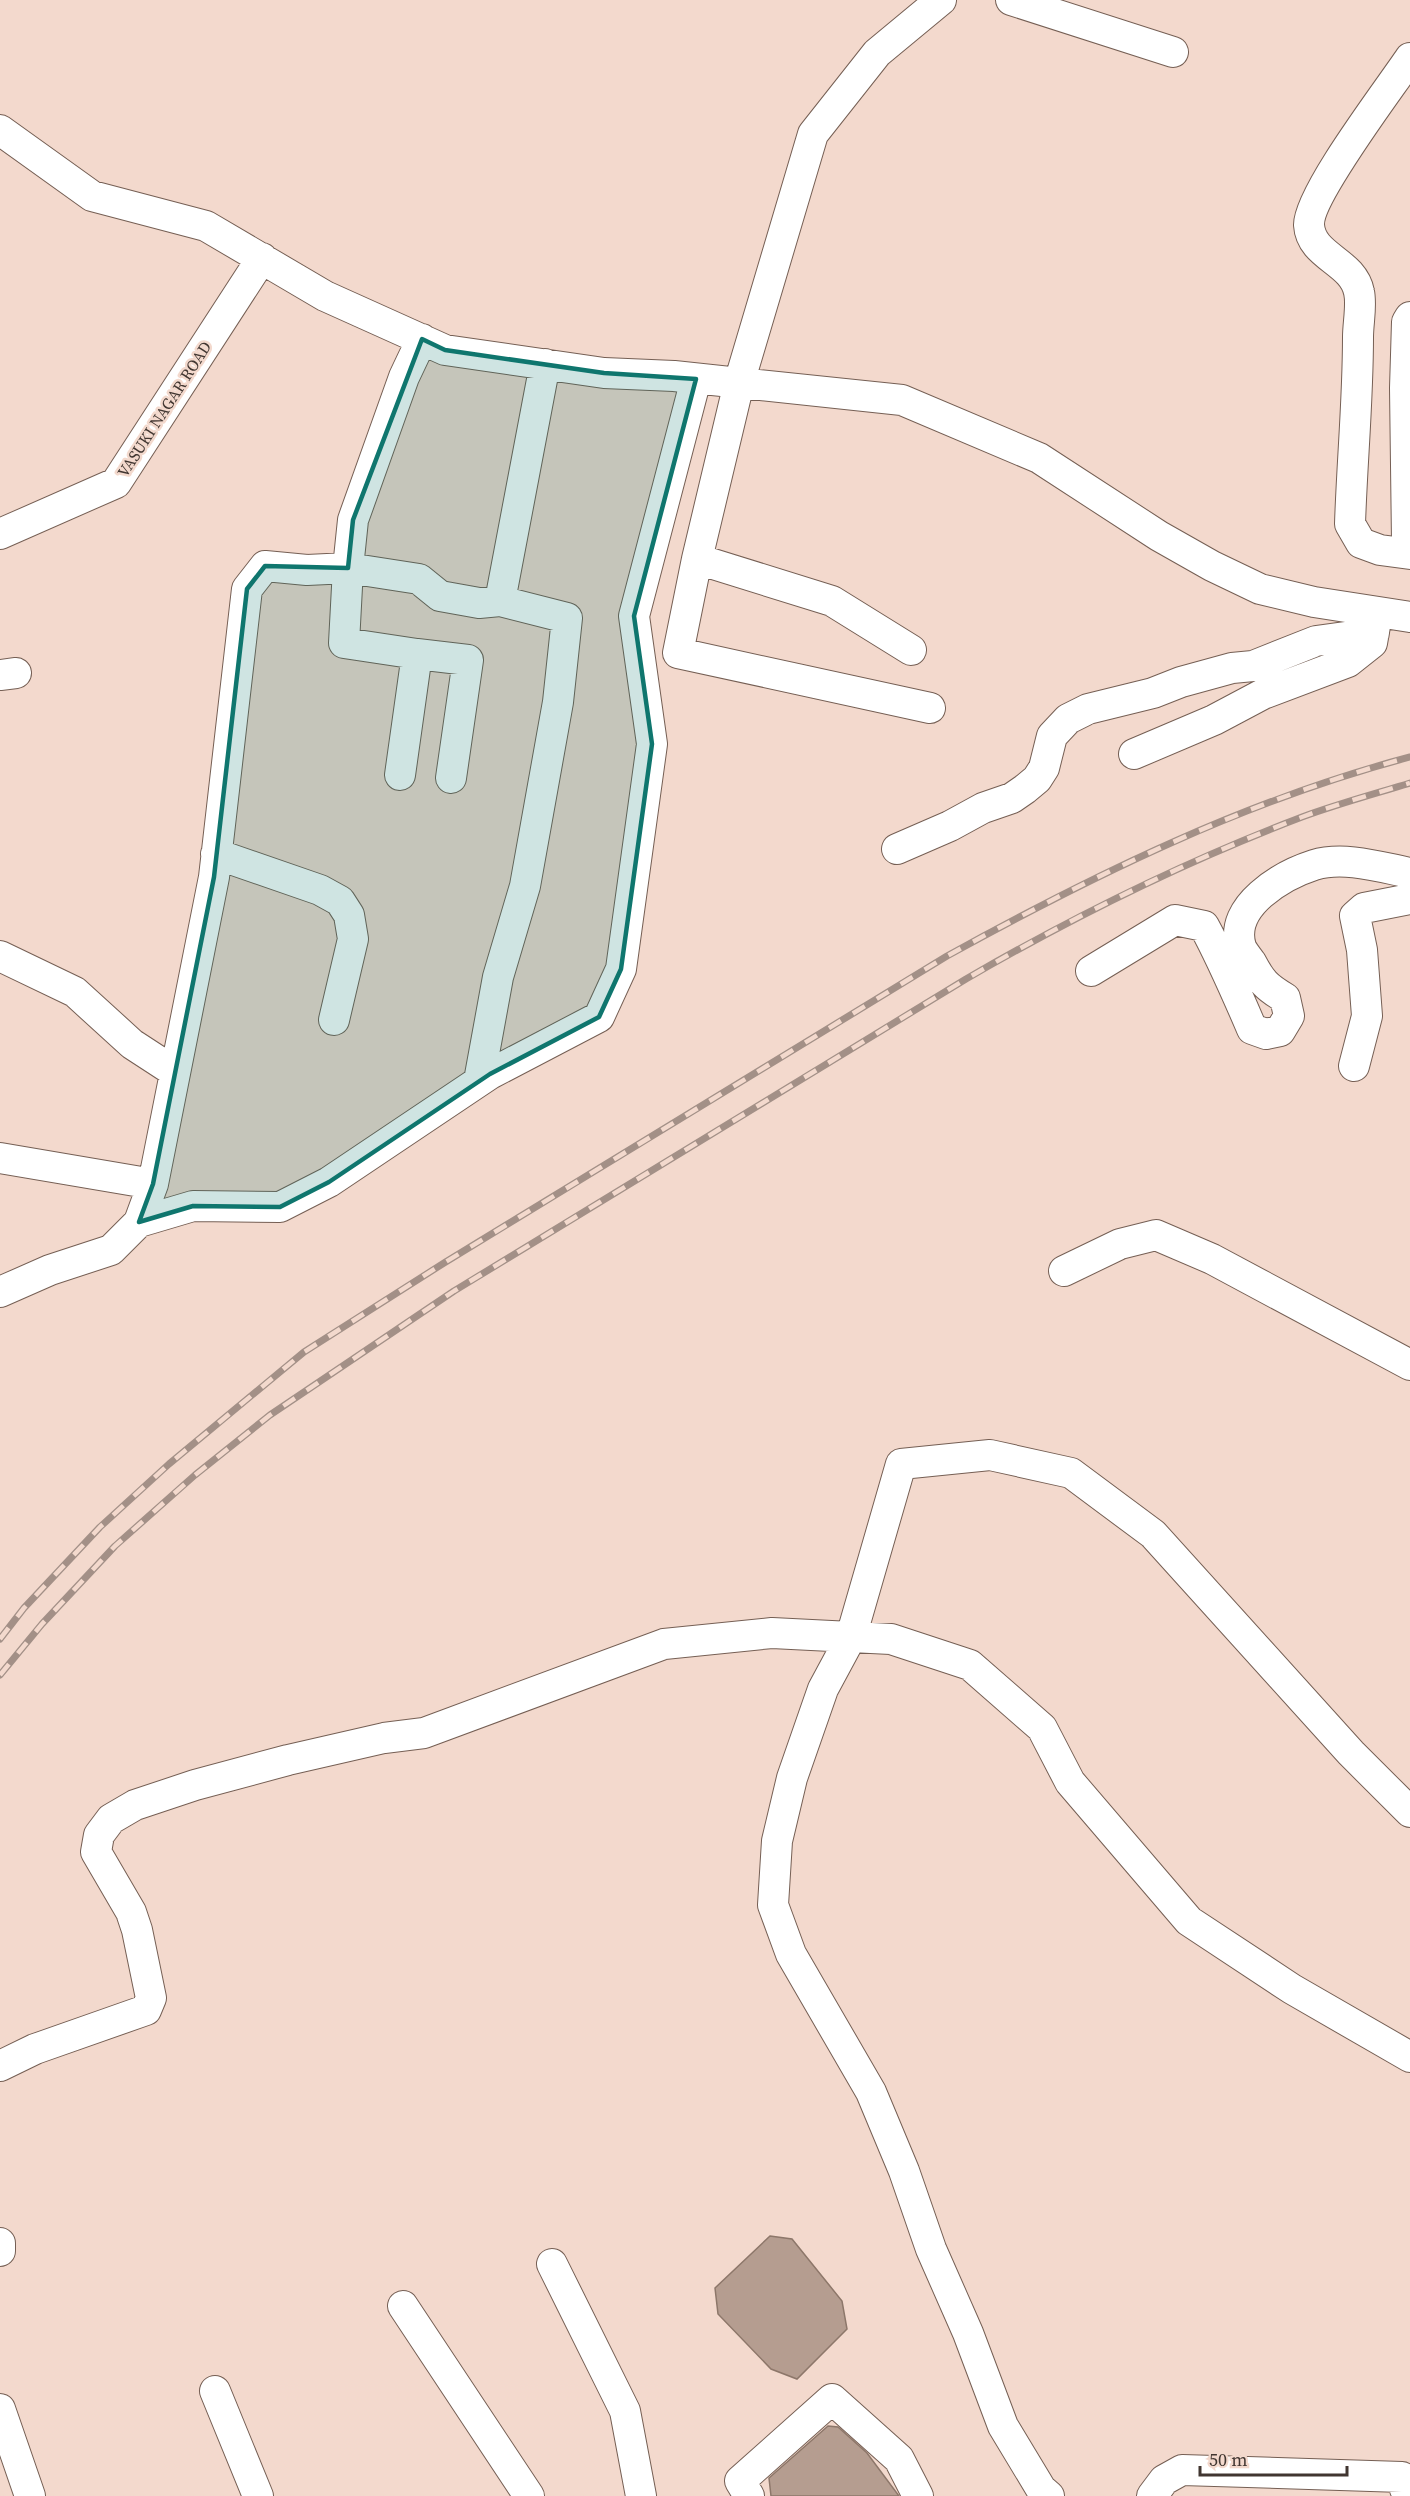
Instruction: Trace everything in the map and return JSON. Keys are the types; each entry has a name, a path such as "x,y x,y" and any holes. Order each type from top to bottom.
{"street":[{"path":"930,708 678,652 697,559 739,383 813,134 877,53 940,0"},
{"path":"1011,0 1173,52"},
{"path":"1410,58 1320,189 1309,224 1313,239 1321,251 1342,264 1354,277 1359,293 1358,373 1350,524 1361,543 1380,550 1410,554"},
{"path":"0,130 92,196 206,226 325,296 446,350 604,373 696,379 902,400 1039,458 1159,536 1212,566 1260,589 1389,622"},
{"name":"VASUKI NAGAR ROAD","path":"0,534 116,483 261,258"},
{"path":"1410,317 1407,322 1405,388 1407,541 1410,548"},
{"path":"422,339 404,377 353,520 344,643 468,660 452,778"},
{"path":"500,601 545,364"},
{"path":"139,1222 194,1206 280,1207 329,1182 479,1081 599,1017 621,969 651,744 634,616 696,379"},
{"path":"697,559 832,601 911,650"},
{"path":"0,1292 50,1270 111,1250 139,1222 153,1184 216,854 247,589 266,566 307,570 348,568 419,579 440,596 480,603 500,601 567,618 558,702 525,886 498,977 479,1081"},
{"path":"1134,754 1214,720 1263,694 1348,662 1372,643 1389,622"},
{"path":"897,849 950,826 983,808 1012,798 1025,789 1037,780 1044,768 1052,736 1068,719 1088,709 1153,693 1180,682 1232,668 1253,666 1316,641 1389,622"},
{"path":"400,775 417,654"},
{"path":"216,854 320,890 340,902 349,915 353,939 334,1020"},
{"path":"1091,971 1175,920 1192,922 1204,926 1221,958 1234,993 1252,1029 1266,1034 1280,1031 1289,1016 1285,998 1263,984 1241,946 1241,928 1249,905 1268,887 1314,866 1340,862 1410,873"},
{"path":"1354,1066 1367,1016 1362,950 1355,916 1364,908 1410,899"},
{"path":"0,956 75,992 132,1044 175,1072"},
{"path":"0,1158 153,1184"},
{"path":"1064,1271 1120,1244 1156,1235 1212,1259 1410,1365"},
{"path":"1050,2496 1041,2489 1003,2426 969,2333 931,2248 904,2171 871,2092 792,1954 773,1905 777,1841 792,1778 823,1689 851,1637 901,1464 990,1455 1071,1473 1153,1534 1351,1753 1410,1812"},
{"path":"0,2066 34,2049 146,2010 151,1998 137,1930 131,1912 96,1851 99,1835 111,1819 135,1805 195,1785 288,1760 384,1738 424,1733 664,1644 772,1633 891,1639 970,1665 1042,1728 1070,1782 1189,1922 1292,1989 1410,2057"},
{"path":"0,2243 0,2251"},
{"path":"552,2264 625,2411 641,2496"},
{"path":"403,2306 529,2496"},
{"path":"215,2391 258,2496"},
{"path":"749,2496 740,2481 832,2399 899,2459 918,2496"},
{"path":"0,2409 30,2496"},
{"path":"1152,2496 1164,2480 1182,2470 1402,2477 1405,2489 1410,2496"}],"highlighted area":[{"path":"422,339 445,350 604,373 696,379 634,616 652,744 621,969 599,1017 490,1074 329,1182 280,1207 193,1206 139,1222 153,1184 214,877 247,589 265,566 348,568 353,520"}],"building":[{"path":"770,2236 792,2239 842,2301 847,2329 797,2379 771,2369 718,2314 715,2288"},
{"path":"828,2426 838,2427 867,2453 899,2496 771,2496 769,2478"}],"railway":[{"path":"0,1639 24,1608 100,1527 169,1464 304,1352 444,1263 947,956 1002,926 1172,842 1290,795 1410,757"},
{"path":"0,1675 42,1624 115,1546 195,1475 270,1415 454,1291 966,979 1047,934 1173,871 1259,834 1315,812 1410,783"}]}
